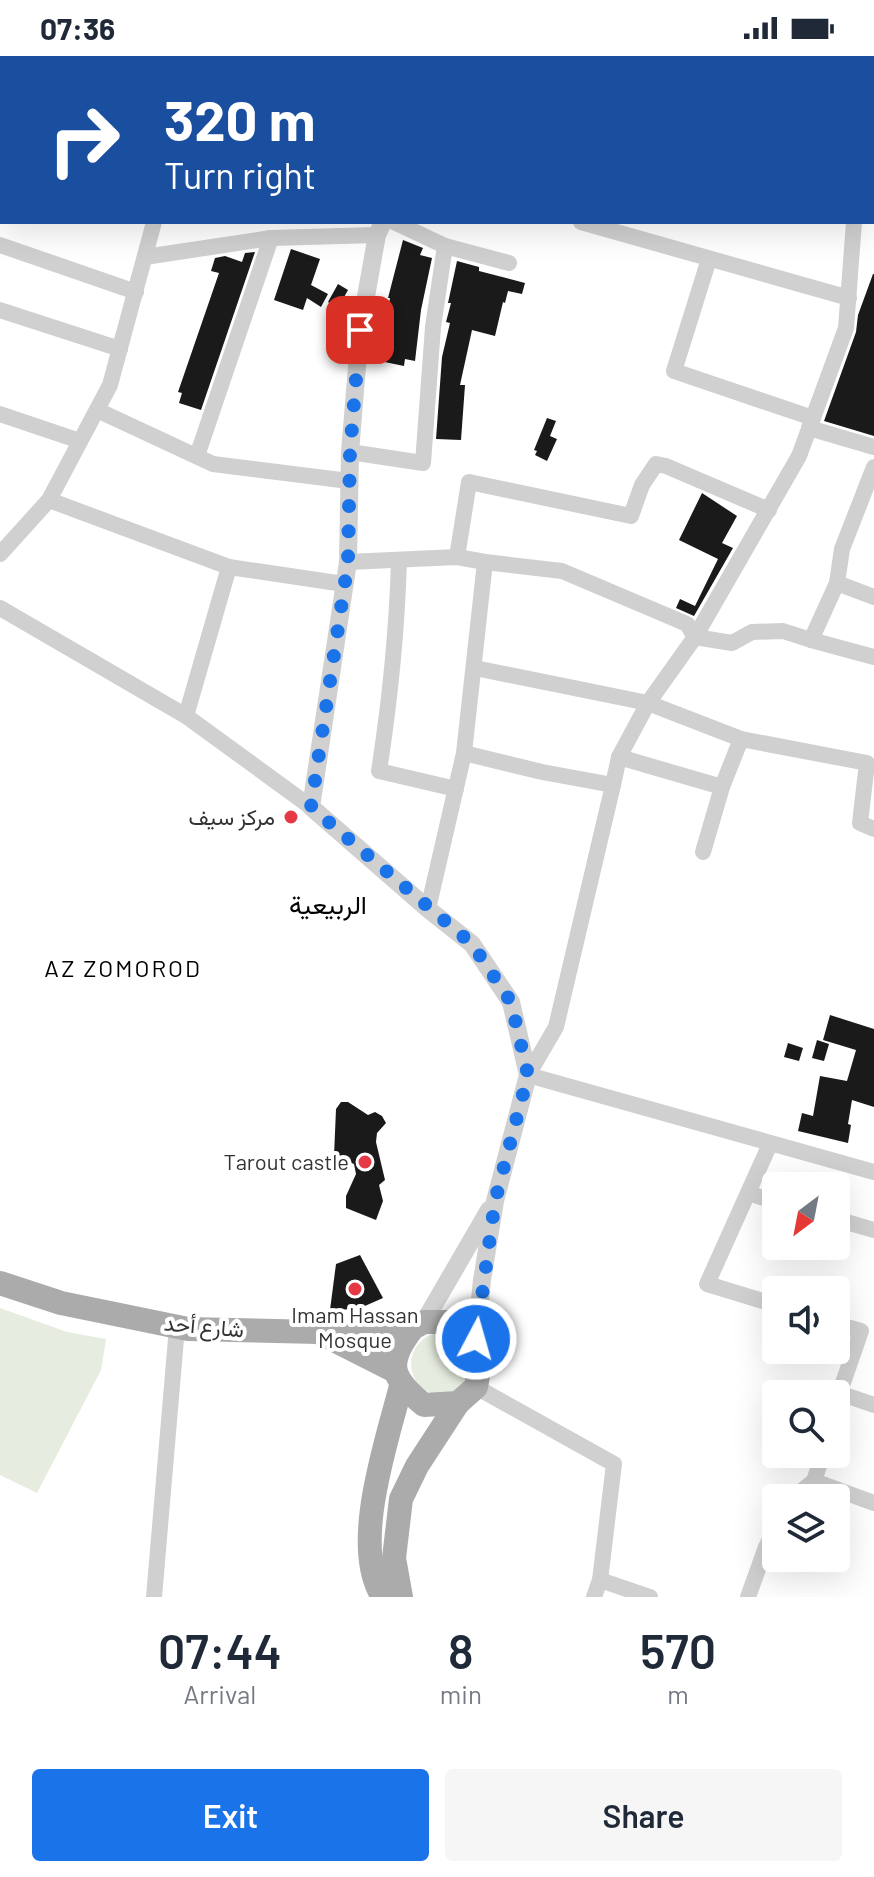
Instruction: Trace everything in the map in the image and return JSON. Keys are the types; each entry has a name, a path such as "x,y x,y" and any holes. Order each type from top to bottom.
{"main road":[{"name":"شارع أحد","path":"0,1283 61,1303 177,1327 318,1332 454,1322 476,1339"},
{"path":"383,1597 375,1585 368,1532 398,1378 398,1347 418,1325"},
{"path":"318,1332 398,1378 424,1405 467,1395"},
{"path":"401,1597 394,1558 401,1499 417,1466 467,1395 482,1352 476,1339"}],"street":[{"path":"0,554 49,500 110,385 153,224"},
{"path":"398,224 445,246 509,263"},
{"path":"588,224 849,298"},
{"path":"476,1339 495,1201 528,1075 556,1027 619,757 648,703 695,637 799,456 846,328 854,224"},
{"path":"145,257 271,238 380,229 360,330 350,452 348,562 311,807"},
{"path":"197,456 271,238"},
{"path":"0,245 136,292"},
{"path":"350,452 423,463 433,327 445,246"},
{"path":"709,259 674,371 874,447"},
{"path":"0,310 120,349"},
{"path":"97,410 213,464 349,481"},
{"path":"0,414 80,441"},
{"path":"457,557 469,482 631,516 642,485 656,464 769,510"},
{"path":"811,640 837,583 842,549 874,467"},
{"path":"49,500 229,567 344,584"},
{"path":"348,562 457,557 562,571 687,624 695,637 732,643 752,632 783,631 874,657"},
{"path":"399,560 391,696 379,771 456,789"},
{"path":"428,909 464,753 485,562"},
{"path":"186,716 229,567"},
{"path":"837,583 874,597"},
{"path":"0,608 186,716 311,807 472,944 511,1002 528,1075"},
{"path":"475,668 648,703 741,739 867,763 860,823 874,829"},
{"path":"703,852 722,787 741,739"},
{"path":"464,753 613,785"},
{"path":"619,757 722,787"},
{"path":"528,1075 874,1172"},
{"path":"762,1301 707,1284 770,1144"},
{"path":"748,1193 762,1198"},
{"path":"418,1325 495,1201"},
{"path":"850,1223 874,1230"},
{"path":"154,1597 177,1327"},
{"path":"845,1380 867,1333"},
{"path":"467,1395 614,1464 600,1580 594,1597"},
{"path":"850,1400 874,1405"},
{"path":"810,1484 818,1468"},
{"path":"814,1481 874,1503"},
{"path":"748,1597 762,1558"},
{"path":"600,1580 650,1597"}],"shaded area":[{"path":"0,1308 67,1332 106,1339 101,1370 37,1493 0,1475"},
{"path":"436,1333 448,1333 464,1342 471,1352 471,1376 464,1386 448,1395 436,1395 416,1381 411,1370 411,1358 425,1338"}],"building":[{"path":"403,240 423,248 420,255 432,258 415,361 405,359 404,366 375,360 380,335 384,336 388,298"},
{"path":"291,249 320,259 311,285 328,294 321,307 307,298 303,310 274,300"},
{"path":"255,252 201,410 179,403 182,393 178,392 219,273 211,271 215,258 225,256 242,262 245,253"},
{"path":"457,261 479,267 479,271 525,283 522,294 508,291 495,336 472,330 460,385 465,385 461,440 436,439 442,357 450,323 446,322 451,303 448,303"},
{"path":"874,274 874,436 824,421"},
{"path":"338,284 348,290 338,308 328,302"},
{"path":"547,418 556,421 550,436 557,439 547,461 535,455 537,451 534,450"},
{"path":"702,493 737,516 722,543 733,548 694,616 676,608 680,599 695,606 718,559 679,540"},
{"path":"830,1015 874,1029 874,1107 852,1100 848,1143 798,1131 802,1113 813,1116 820,1076 847,1081 856,1050 823,1040"},
{"path":"817,1040 829,1044 824,1061 812,1058"},
{"path":"788,1043 803,1048 799,1061 784,1057"},
{"name":"Tarout castle","path":"341,1102 348,1102 368,1115 375,1112 386,1123 377,1133 376,1142 385,1180 379,1185 383,1201 376,1220 346,1208 346,1196 356,1174 354,1164 334,1156 336,1109"},
{"name":"Imam Hassan Mosque","path":"360,1255 383,1298 358,1309 330,1310 336,1264"}],"place":[{"name":"مركز سيف","path":"291,817"},
{"name":"Tarout castle","path":"365,1162"},
{"name":"Imam Hassan Mosque","path":"355,1289"}],"district":[{"name":"الربيعية","path":"328,905"},
{"name":"AZ ZOMOROD","path":"123,969"}],"route":[{"path":"360,330 350,452 348,562 311,807 472,944 511,1002 528,1075 495,1201 476,1339"}]}
